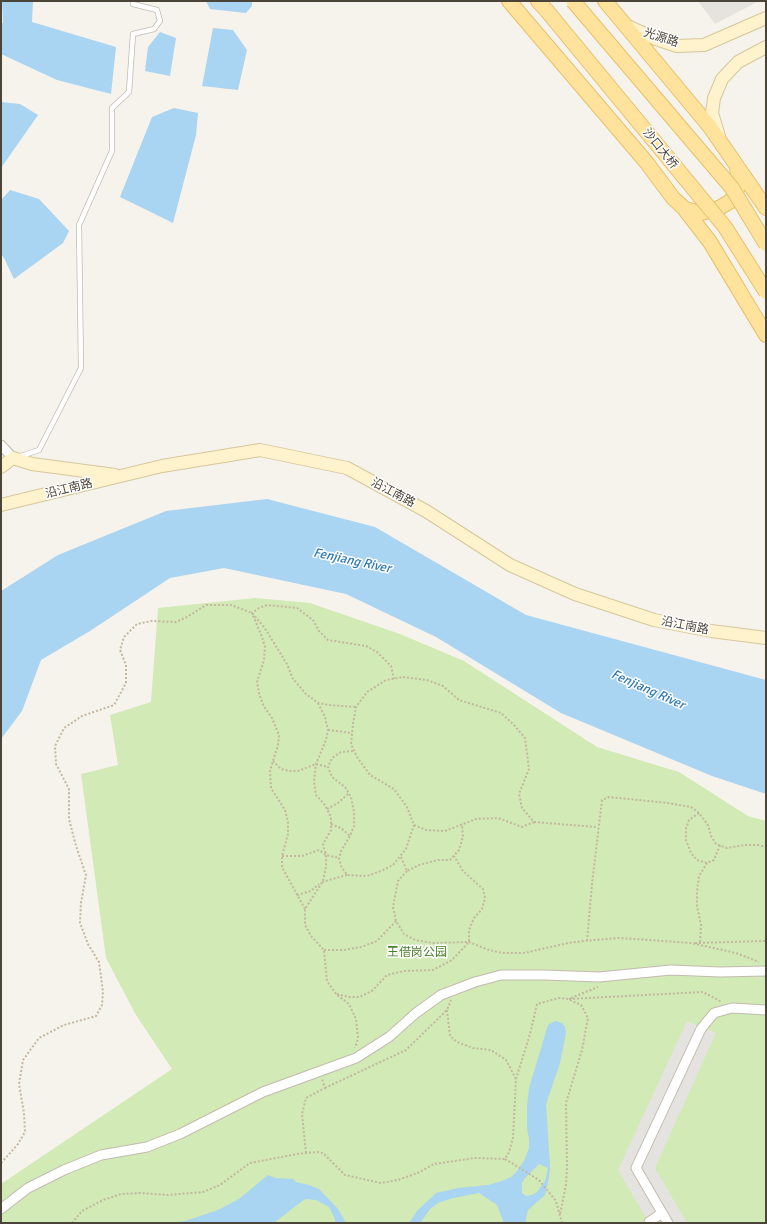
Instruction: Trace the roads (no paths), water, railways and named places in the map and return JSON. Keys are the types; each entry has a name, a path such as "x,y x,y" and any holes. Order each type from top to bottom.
{"main road":[{"path":"509,1 647,163 673,198 683,207 710,242 766,335"},
{"path":"573,1 732,188 766,244"},
{"path":"605,1 720,141 766,208"},
{"name":"沙口大桥","path":"543,6 725,227 766,292"},
{"path":"683,207 685,209 701,213 719,208 731,200 739,185 737,166 735,163"}],"street":[{"name":"光源路","path":"625,25 677,46 704,45 766,18"},
{"path":"720,141 712,113 714,98 722,79 738,62 766,47"},
{"path":"1,445 13,458 32,464 122,476"},
{"name":"沿江南路","path":"1,505 162,466 260,450 347,468 426,511 510,565 575,594 654,620 711,631 766,638"},
{"path":"1,467 13,458"},
{"path":"1,1209 28,1188 64,1170 101,1155 147,1147 180,1134 263,1092 356,1058 389,1037 416,1013 441,995 475,982 501,976 544,975 599,977 671,970 766,972"},
{"path":"668,1223 636,1168 701,1029 714,1013 732,1008 766,1010"},
{"path":"650,1223 649,1222 662,1213"}],"lane":[{"path":"13,458 39,450 81,368 80,225 112,151 112,108 129,92 133,34 154,29 160,21 157,10 133,4 133,1"}],"water":[{"path":"2,1 33,1 32,22 116,47 111,94 57,80 1,54 1,23 3,23"},
{"path":"206,1 252,1 252,6 246,13 210,9"},
{"path":"213,28 233,30 247,50 238,90 202,86"},
{"path":"160,32 176,38 170,76 145,71 148,47"},
{"path":"1,102 20,104 38,115 1,168"},
{"path":"174,108 198,113 196,135 173,223 120,197 152,117"},
{"path":"10,190 39,199 69,231 63,243 14,279 1,254 1,200"},
{"name":"Fenjiang River","path":"267,499 375,527 526,615 766,680 766,794 712,776 561,713 436,637 346,594 224,568 170,578 90,631 41,660 22,711 1,739 1,591 58,555 166,511"},
{"path":"555,1021 562,1023 565,1027 566,1033 560,1063 546,1104 550,1167 545,1195 528,1210 525,1223 504,1223 497,1205 479,1193 453,1198 438,1203 430,1209 420,1223 409,1223 417,1211 436,1193 458,1188 488,1185 511,1177 517,1171 524,1161 529,1148 527,1107 529,1088 548,1025","holes":["539,1164 548,1168 545,1181 537,1192 526,1196 522,1193 522,1183"]},
{"path":"268,1175 275,1178 293,1179 296,1182 319,1189 338,1209 346,1223 335,1223 335,1219 329,1207 316,1200 306,1199 272,1223 167,1223 185,1221 218,1210 239,1199"}],"park label":[{"name":"王借岗公园","path":"417,953"}]}
